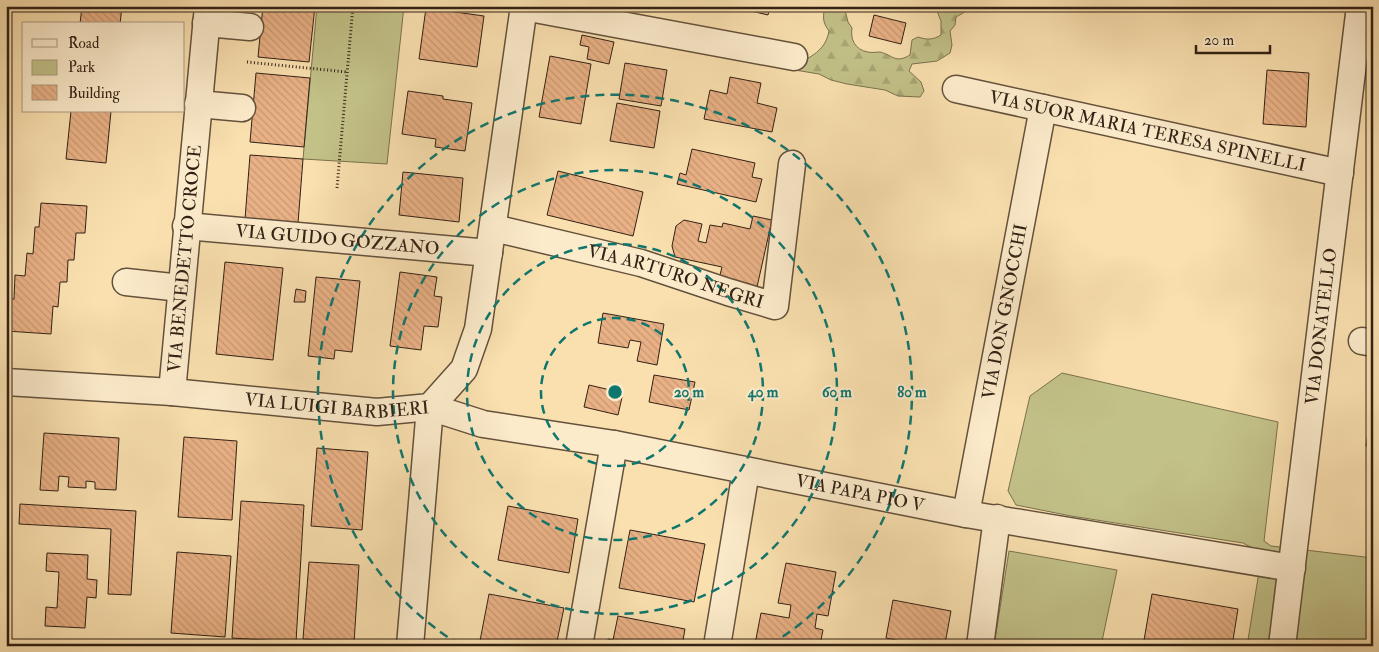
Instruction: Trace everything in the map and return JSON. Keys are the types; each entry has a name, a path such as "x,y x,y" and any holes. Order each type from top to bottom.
{"street":[{"name":"VIA DONATELLO","path":"1282,646 1360,6"},
{"path":"524,7 794,57"},
{"name":"VIA LUIGI BARBIERI","path":"6,382 172,392 377,412 430,407 464,369 478,329 494,228 524,7"},
{"path":"207,14 250,27"},
{"name":"VIA BENEDETTO CROCE","path":"172,392 207,14"},
{"name":"VIA SUOR MARIA TERESA SPINELLI","path":"956,89 1340,173"},
{"path":"198,104 242,108"},
{"name":"VIA DON GNOCCHI","path":"966,514 1043,108"},
{"name":"VIA ARTURO NEGRI","path":"494,228 641,262 775,306 792,164"},
{"name":"VIA GUIDO GOZZANO","path":"186,226 489,254"},
{"path":"126,282 181,288"},
{"path":"410,646 430,407"},
{"name":"VIA PAPA PIO V","path":"430,407 483,424 614,444 966,514 1292,568"},
{"path":"578,646 614,444"},
{"path":"718,646 746,471"},
{"path":"980,646 997,518"}],"path":[{"path":"337,188 353,6"},
{"path":"246,62 347,72"}],"green space":[{"path":"317,6 404,6 387,164 303,159"},
{"path":"825,6 844,6 848,22 852,28 854,43 860,49 869,52 880,52 901,59 910,55 912,40 918,37 933,39 941,35 941,21 935,6 975,6 956,17 955,25 950,31 952,45 950,53 937,61 912,64 909,71 921,82 924,91 920,97 898,96 885,90 847,84 831,80 819,74 789,69 814,54 827,39 829,31 824,19"},
{"path":"1062,373 1278,422 1264,541 1271,546 1373,558 1373,646 1247,646 1262,553 1243,543 1071,516 1016,505 1008,491 1030,396"},
{"path":"1009,551 1117,570 1101,646 994,646"}],"building":[{"path":"82,6 122,6 120,22 80,22"},
{"path":"263,6 315,6 309,62 258,57"},
{"path":"730,6 770,6 768,15"},
{"path":"426,8 484,16 477,67 419,59"},
{"path":"874,15 906,23 901,44 869,36"},
{"path":"582,35 614,42 609,64 587,59 589,47 580,45"},
{"path":"550,56 591,64 581,124 539,117"},
{"path":"625,63 667,70 661,106 619,99"},
{"path":"1267,70 1309,73 1306,127 1263,124"},
{"path":"256,73 310,78 304,147 250,142"},
{"path":"730,77 761,83 757,103 777,108 772,132 704,119 710,90 727,94"},
{"path":"408,91 443,96 443,99 472,103 465,151 435,147 436,139 402,134"},
{"path":"617,103 660,111 654,148 610,141"},
{"path":"71,112 111,112 106,163 66,159"},
{"path":"692,149 755,163 752,177 762,179 756,202 677,184 680,173 686,175"},
{"path":"250,155 303,159 298,223 245,219"},
{"path":"558,171 643,192 633,236 547,215"},
{"path":"403,172 463,178 459,222 399,215"},
{"path":"41,203 87,206 85,233 76,233 74,260 68,260 67,282 60,282 58,307 53,306 51,334 6,331 6,299 14,299 15,275 25,276 27,253 33,254 35,227 39,227"},
{"path":"753,216 772,220 757,287 719,279 722,267 675,257 672,246 676,226 684,220 702,224 698,241 706,243 710,225 722,227 723,223 750,229"},
{"path":"225,262 283,268 273,360 216,354"},
{"path":"400,272 437,277 434,296 442,297 438,327 424,326 421,350 390,346"},
{"path":"316,277 360,281 352,352 335,350 334,359 308,356"},
{"path":"296,289 306,291 305,302 294,302"},
{"path":"603,313 664,324 657,365 637,361 641,342 630,340 628,348 598,343"},
{"path":"654,375 695,382 689,410 649,402"},
{"path":"589,385 623,393 618,415 584,407"},
{"path":"1371,411 1373,411 1373,447 1366,446"},
{"path":"44,433 119,438 116,490 95,489 95,482 86,481 86,488 68,487 69,477 59,476 58,491 40,490"},
{"path":"184,437 237,441 232,520 178,517"},
{"path":"317,448 368,452 362,530 311,526"},
{"path":"241,501 304,505 296,642 232,638"},
{"path":"20,504 136,511 131,595 108,594 111,529 19,524"},
{"path":"508,506 578,519 569,573 498,560"},
{"path":"630,530 705,544 694,602 619,588"},
{"path":"177,552 231,556 225,637 171,633"},
{"path":"47,553 88,555 87,579 97,580 96,598 87,597 85,628 45,626 46,607 57,608 59,572 46,571"},
{"path":"309,562 359,565 354,643 303,639"},
{"path":"786,563 836,572 828,616 817,614 815,628 823,630 821,640 829,642 828,646 765,646 755,644 761,613 789,618 791,605 778,603"},
{"path":"489,594 564,608 556,646 479,646"},
{"path":"1152,594 1238,609 1232,646 1143,646"},
{"path":"893,600 951,611 945,644 923,640 922,646 900,646 901,641 886,638"},
{"path":"618,616 685,629 682,646 607,646 608,639 613,640"}]}
